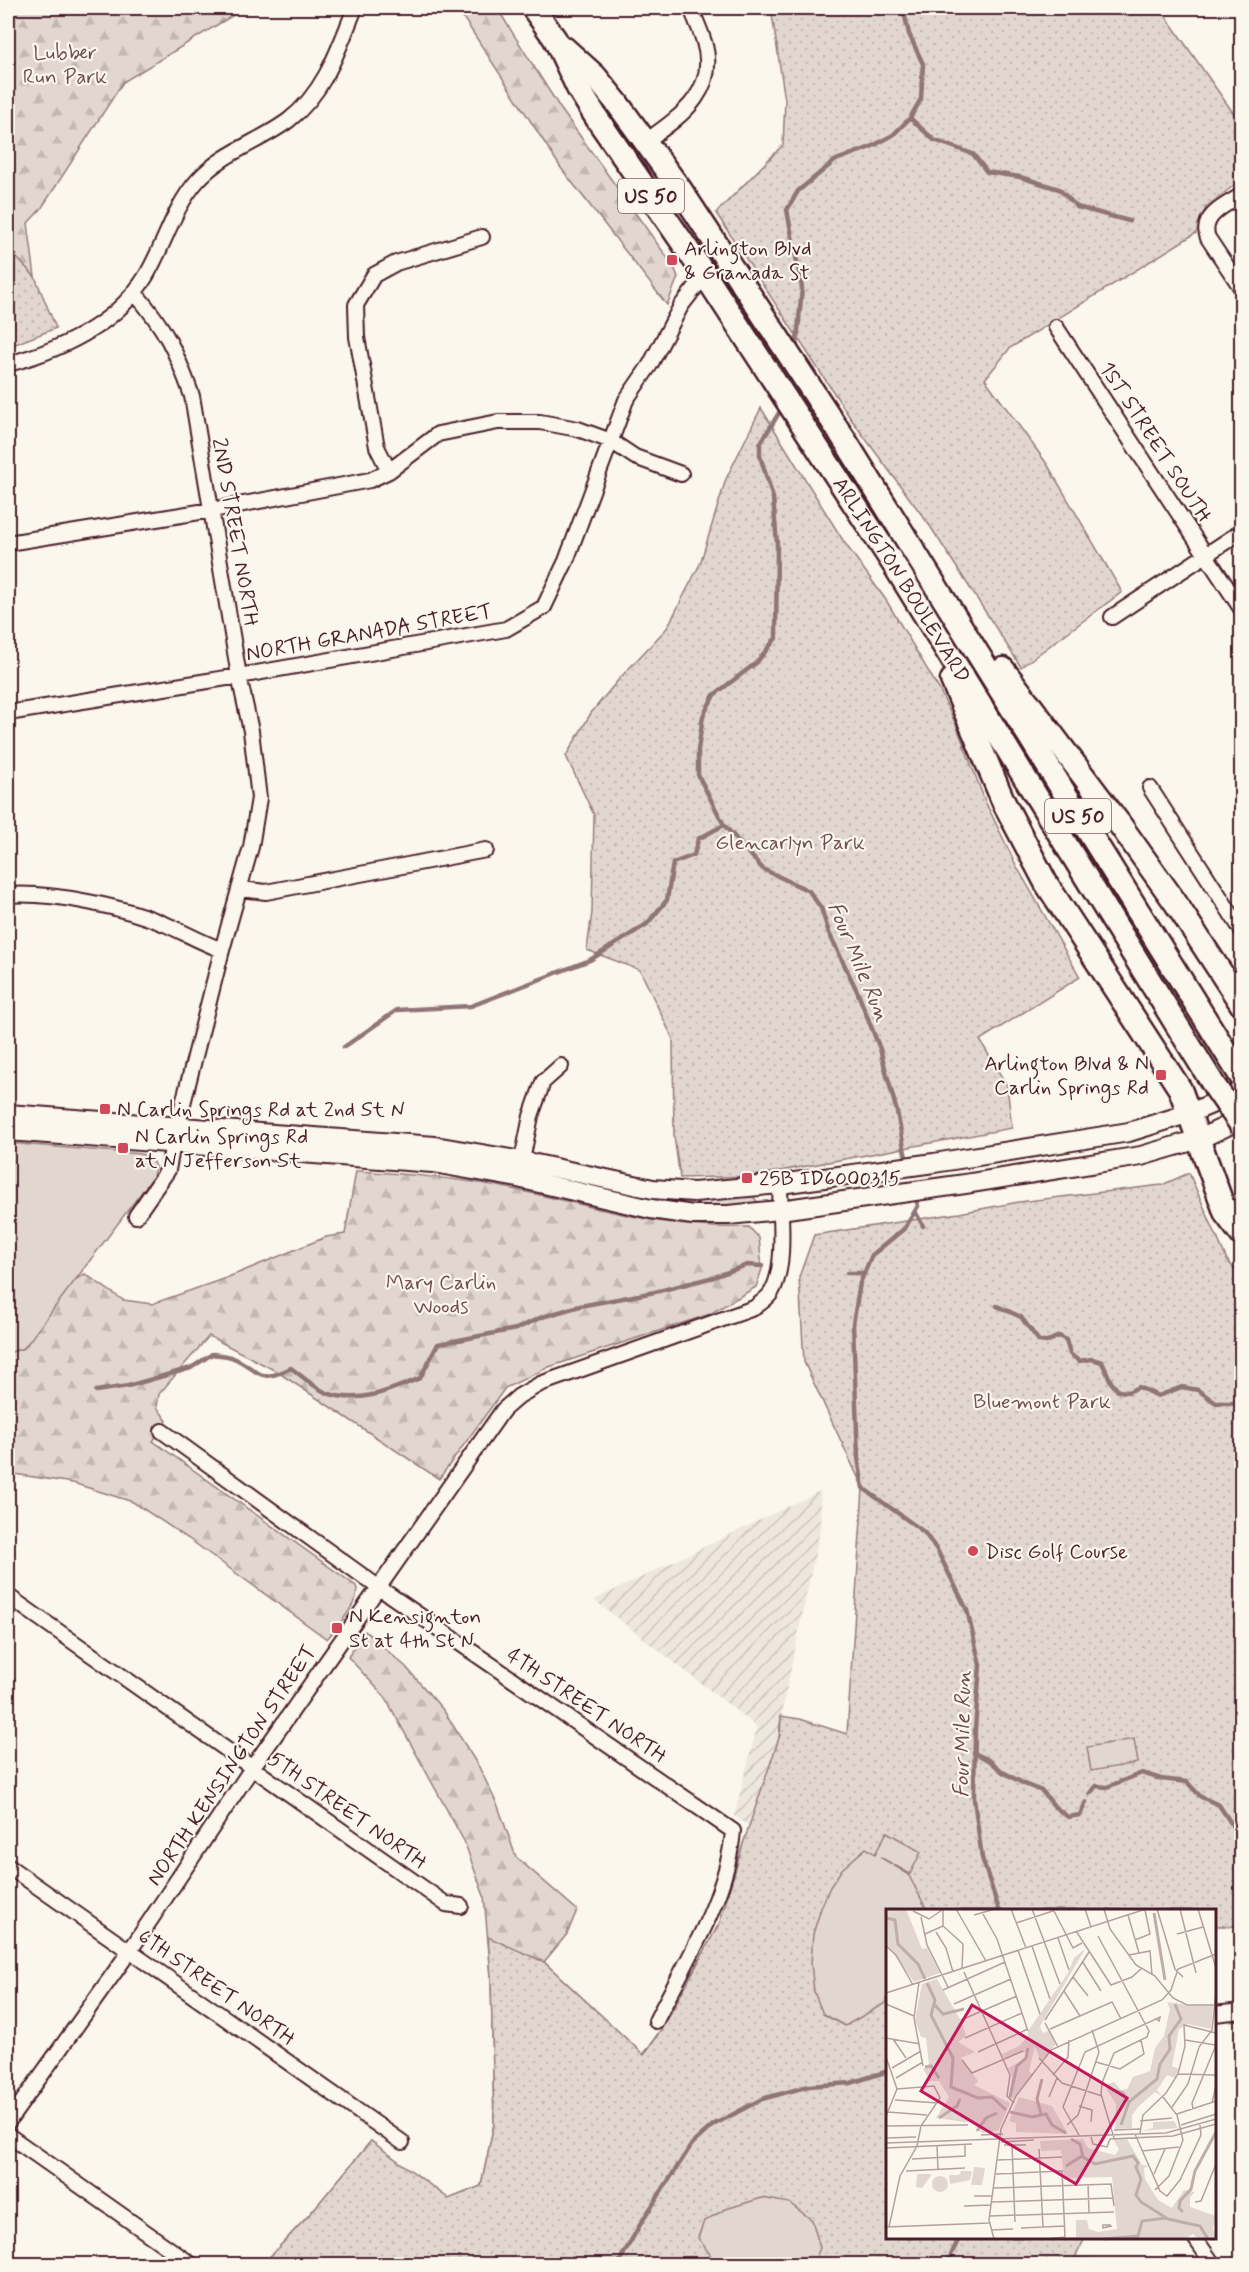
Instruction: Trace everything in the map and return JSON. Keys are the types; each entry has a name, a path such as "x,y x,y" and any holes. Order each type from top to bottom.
{"highway":[{"name":"ARLINGTON BOULEVARD","path":"533,8 555,39 592,112 705,275 896,568 1215,1087 1242,1126"},
{"name":"ARLINGTON BOULEVARD","path":"555,39 595,76 645,141 759,309 846,442 1241,1081"},
{"path":"916,555 1118,822 1242,1005"},
{"path":"896,568 951,678 1004,803 1046,883 1180,1089 1226,1214 1242,1235"}],"main road":[{"path":"520,1169 653,1189 694,1192 780,1184 934,1163 1129,1132 1190,1113 1241,1081"},
{"path":"8,1114 175,1134"},
{"path":"8,1131 175,1134 435,1146 651,1209 693,1215 728,1215 780,1210 1141,1156 1200,1139 1242,1119"}],"street":[{"path":"8,364 32,358 82,337 117,310 146,275 174,215 186,194 200,178 236,150 289,120 315,93 326,76 355,8"},
{"path":"645,141 683,113 704,88 708,74 708,59 705,43 691,8"},
{"path":"1242,195 1212,214 1206,234 1242,289"},
{"path":"389,471 377,447 357,337 356,305 374,275 396,263 482,237"},
{"name":"NORTH GRANADA STREET","path":"8,713 506,630 543,606 566,561 626,400 650,365 681,306 705,275"},
{"name":"2ND STREET NORTH","path":"134,292 164,332 177,355 192,396 239,676 251,731 259,798 251,847 222,950 168,1170 135,1216"},
{"name":"1ST STREET SOUTH","path":"1056,327 1242,610"},
{"path":"8,543 212,510 370,480 389,471 438,434 498,422 540,422 578,429 611,441 635,457 681,474"},
{"path":"1112,616 1242,531"},
{"path":"1150,788 1242,931"},
{"path":"240,889 266,892 486,850"},
{"path":"8,895 29,894 125,911 165,924 222,950"},
{"path":"520,1169 531,1116 543,1082 561,1066"},
{"name":"NORTH KENSINGTON STREET","path":"8,2122 129,1952 252,1768 503,1410 519,1396 540,1384 741,1314 771,1294 776,1281 781,1251 780,1184"},
{"name":"4TH STREET NORTH","path":"162,1431 378,1587 732,1831 730,1857 709,1916 656,2021"},
{"name":"5TH STREET NORTH","path":"8,1596 446,1904 461,1906"},
{"name":"6TH STREET NORTH","path":"8,1866 402,2142"},
{"path":"1216,2014 1242,2011"},
{"path":"8,2135 191,2265"},
{"path":"1196,2239 1213,2265"}],"shaded area":[{"path":"820,1491 821,1525 781,1716 780,1735 749,1826 734,1816 757,1727 594,1600"}],"green space":[{"name":"Lubber Run Park","path":"8,8 245,8 123,82 41,209 28,223 35,277 14,256 8,256"},
{"path":"457,8 497,8 560,108 674,267 678,277 667,305 561,168"},
{"path":"771,8 1160,8 1241,124 1241,180 1206,207 1196,233 1010,348 985,379 1047,464 1122,592 1021,667 930,526 851,419 716,213 783,145 785,100"},
{"path":"14,255 35,277 56,328 8,347 8,256"},
{"name":"Glencarlyn Park","path":"761,408 844,542 886,600 939,689 957,727 985,801 1017,867 1080,977 980,1040 1007,1086 1012,1128 753,1176 680,1178 674,1136 673,1039 640,970 587,950 592,912 594,815 566,756 591,713 667,628 700,564 726,479"},
{"path":"8,1143 141,1154 151,1158 155,1167 153,1177 24,1348 8,1353"},
{"name":"Mary Carlin Woods","path":"356,1171 475,1182 650,1220 715,1227 749,1227 759,1238 762,1269 756,1287 710,1314 549,1367 505,1388 439,1479 276,1371 209,1336 159,1394 157,1407 167,1421 153,1441 356,1586 357,1592 352,1606 327,1639 189,1539 133,1502 73,1483 8,1473 8,1353 24,1348 58,1289 85,1274 123,1300 152,1304 226,1278 326,1237 345,1234"},
{"name":"Bluemont Park","path":"1189,1173 1227,1260 1241,1277 1241,1926 1216,1926 1216,1909 886,1909 886,2239 1084,2239 1075,2258 1095,2259 1095,2264 263,2264 309,2215 371,2141 449,2199 481,2186 494,2124 488,1937 544,1962 644,2055 666,2022 720,1922 743,1844 780,1735 781,1716 800,1719 847,1734 863,1488 804,1362 799,1277 814,1235 1019,1202 1162,1185"},
{"path":"609,1189 706,1199 752,1196 757,1201 753,1206 716,1208 672,1204 608,1192"},
{"path":"365,1631 406,1667 444,1711 479,1767 498,1806 516,1857 577,1910 567,1934 544,1962 643,2055 666,2022 720,1922 743,1844 777,1760 781,1716 812,1764 561,2264 263,2264 309,2215 371,2141 449,2199 481,2186 494,2124 491,1976 484,1896 464,1841 385,1697 348,1657"},
{"path":"1134,1739 1138,1763 1091,1771 1087,1747"},
{"path":"887,1832 921,1852 910,1874 880,1857 908,1874 926,1909 886,1909 886,2003 845,2026 823,2014 814,1992 811,1963 813,1934 830,1887 842,1869 866,1848 875,1854"},
{"path":"762,2198 789,2203 812,2220 820,2248 813,2264 717,2264 698,2238 704,2221 726,2209"}],"waterway":[{"name":"Four Mile Run","path":"796,351 802,288 787,210 798,191 836,160 871,147 893,135 910,118 921,99 923,64 909,34 903,8"},
{"path":"910,118 934,140 973,154 987,172 1020,177 1059,189 1077,207 1129,221"},
{"name":"Four Mile Run","path":"782,408 760,444 760,456 773,498 777,544 776,638 756,663 714,695 703,716 698,750 698,775 724,825 763,869 809,891 821,908 829,933 857,991 880,1049 897,1112 907,1163"},
{"path":"344,1047 397,1010 471,1006 590,960 647,924 667,900 673,863 694,855 698,839 724,825"},
{"name":"Four Mile Run","path":"915,1195 918,1206 905,1228 872,1255 860,1283 853,1324 858,1458 863,1488 924,1532 937,1550 967,1610 980,1665 975,1729 974,1799 982,1858 999,1909"},
{"path":"915,1211 923,1226"},
{"path":"96,1391 128,1386 191,1368 212,1354 231,1357 264,1375 279,1373 291,1368 325,1392 341,1397 375,1394 420,1378 438,1344 516,1329 542,1317 580,1306 655,1292 714,1277 747,1265 762,1266"},
{"path":"847,1273 864,1273"},
{"path":"997,1306 1021,1317 1039,1341 1046,1342 1059,1336 1066,1340 1070,1354 1079,1361 1092,1359 1102,1362 1118,1391 1128,1392 1139,1387 1158,1396 1182,1387 1198,1390 1216,1403 1232,1403 1242,1406"},
{"path":"974,1753 989,1760 1003,1772 1024,1784 1042,1791 1055,1807 1068,1817 1080,1815 1086,1802"},
{"path":"1090,1793 1096,1786 1107,1787 1142,1773 1161,1779 1187,1782 1201,1797 1219,1805 1242,1840"},
{"name":"Four Mile Run","path":"618,2264 641,2223 692,2144 713,2125 762,2099 809,2086 851,2083 886,2072"},
{"path":"947,2264 959,2239"}],"place":[{"name":"Arlington Blvd & Granada St","path":"672,260"},
{"name":"Arlington Blvd & N Carlin Springs Rd","path":"1161,1075"},
{"name":"N Carlin Springs Rd at 2nd St N","path":"105,1109"},
{"name":"N Carlin Springs Rd at N Jefferson St","path":"123,1148"},
{"name":"25B ID6000315","path":"747,1178"},
{"name":"Disc Golf Course","path":"973,1551"},
{"name":"N Kensignton St at 4th St N","path":"337,1628"}]}
